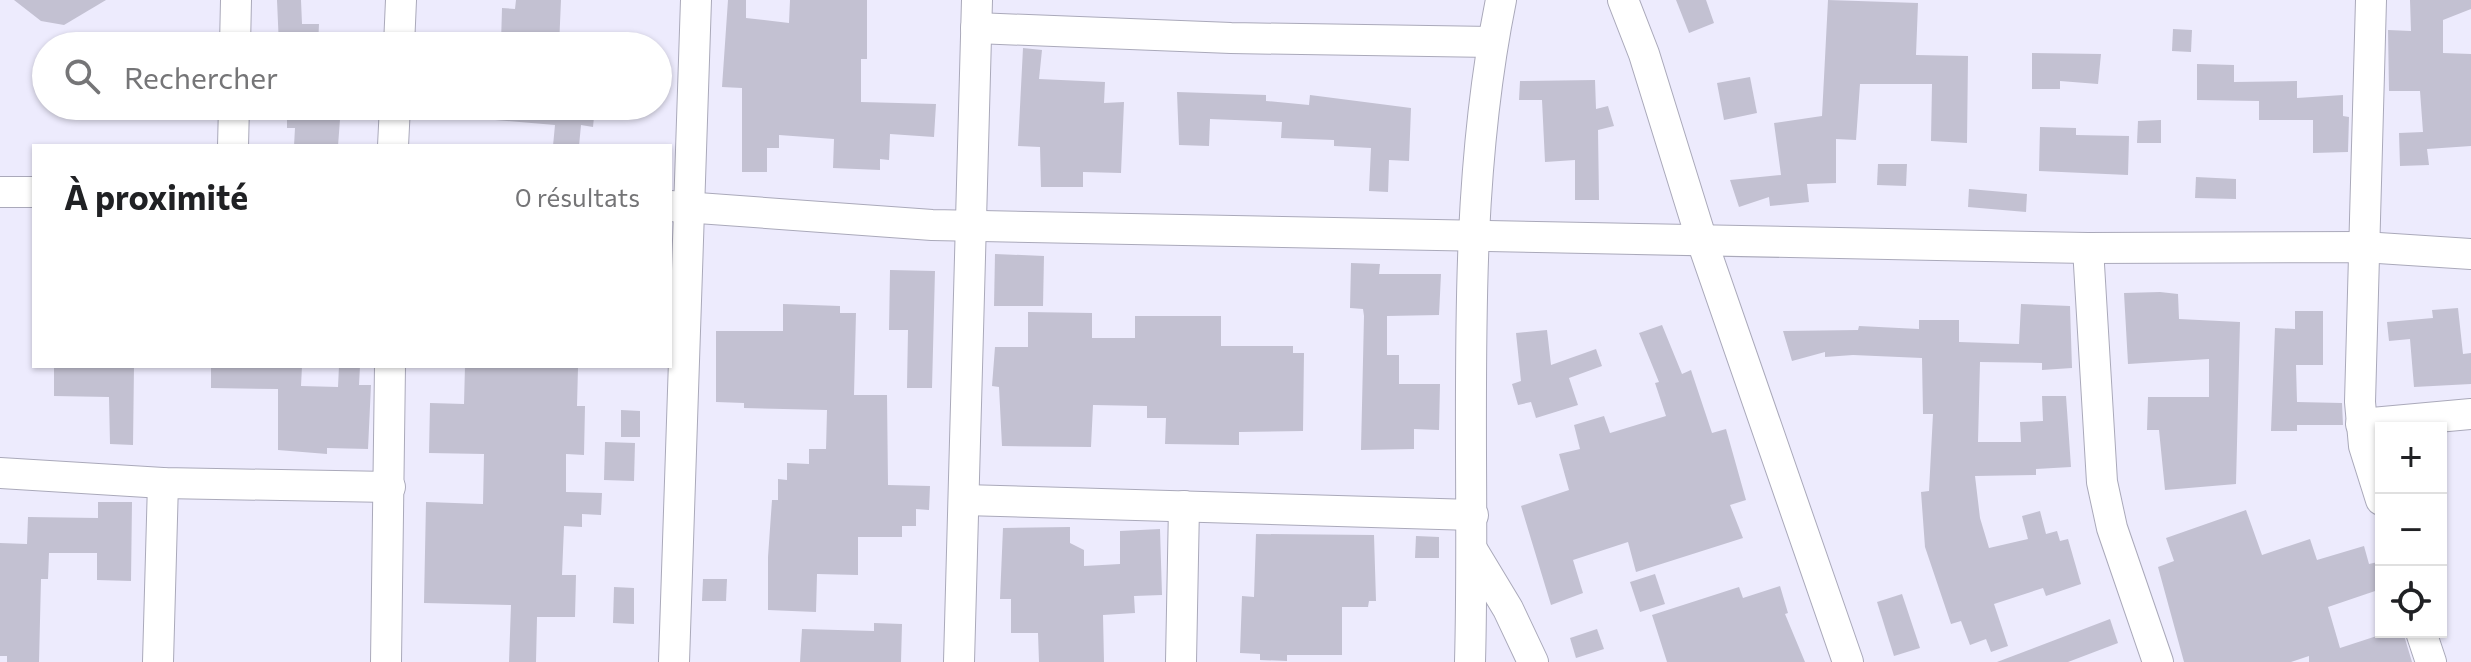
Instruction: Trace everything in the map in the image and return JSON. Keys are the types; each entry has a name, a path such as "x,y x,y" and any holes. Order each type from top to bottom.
{"street":[{"path":"235,32 236,0"},
{"path":"400,32 401,0"},
{"path":"674,662 679,207 696,0"},
{"path":"1470,662 1473,551 1472,235 1492,42 1501,0"},
{"path":"1623,0 1644,54 1702,241 1848,662"},
{"path":"2371,0 2361,424 2379,494"},
{"path":"959,662 968,225 976,14 1231,38 1492,42"},
{"path":"233,144 234,120"},
{"path":"393,144 394,120"},
{"path":"0,192 32,192"},
{"path":"679,207 968,225 2088,248 2363,247 2471,254"},
{"path":"2088,248 2102,482 2112,528 2158,662"},
{"path":"386,662 390,368"},
{"path":"2361,424 2471,414"},
{"path":"0,473 163,483 390,487"},
{"path":"158,662 163,483"},
{"path":"964,500 1473,515"},
{"path":"1181,662 1184,506"},
{"path":"1473,551 1508,609 1533,662"},
{"path":"2423,638 2431,662"}],"building":[{"path":"14,0 106,0 64,25 41,21"},
{"path":"277,0 301,0 302,24 319,24 319,32 278,32"},
{"path":"516,0 561,0 560,32 501,32 502,8 515,9"},
{"path":"728,0 746,0 746,18 789,23 790,0 867,0 867,59 861,59 861,102 936,104 934,137 890,134 889,160 880,159 880,170 833,168 834,139 779,135 779,148 767,148 767,172 742,172 742,88 722,87"},
{"path":"1676,0 1706,0 1714,23 1689,33"},
{"path":"1828,0 1918,3 1916,55 1968,56 1967,143 1931,141 1932,84 1860,84 1856,140 1836,139 1836,183 1807,184 1809,202 1770,206 1769,197 1739,207 1730,180 1781,175 1774,123 1822,116"},
{"path":"2410,0 2471,0 2471,9 2443,20 2443,53 2471,54 2471,146 2427,149 2429,165 2400,166 2399,133 2423,132 2420,91 2389,91 2388,30 2411,31"},
{"path":"2173,29 2192,30 2191,52 2172,51"},
{"path":"1023,48 1042,50 1039,79 1105,82 1104,103 1124,102 1121,173 1083,172 1083,187 1041,187 1040,147 1018,146"},
{"path":"2032,53 2101,54 2098,84 2060,81 2060,89 2032,89"},
{"path":"2197,64 2234,65 2234,82 2297,81 2297,98 2343,95 2343,116 2349,117 2348,152 2313,153 2313,120 2259,120 2259,101 2197,100"},
{"path":"1750,77 1757,113 1724,120 1717,83"},
{"path":"1595,80 1596,109 1608,106 1614,126 1598,130 1599,200 1575,200 1575,160 1545,162 1542,100 1519,100 1520,81"},
{"path":"1177,92 1266,95 1266,101 1309,105 1310,95 1411,108 1409,161 1389,160 1388,192 1369,191 1371,148 1334,146 1334,140 1281,138 1282,122 1210,119 1209,146 1179,145"},
{"path":"287,120 340,120 338,144 294,144 295,128 287,128"},
{"path":"495,120 594,120 593,127 581,125 579,144 553,144 555,125"},
{"path":"2161,120 2161,143 2137,143 2138,121"},
{"path":"2040,127 2076,128 2076,135 2129,136 2128,175 2039,171"},
{"path":"1878,164 1907,164 1906,186 1877,185"},
{"path":"2196,177 2236,179 2236,199 2195,198"},
{"path":"1969,189 2027,194 2026,212 1968,207"},
{"path":"995,254 1044,256 1043,306 994,306"},
{"path":"1351,263 1380,264 1379,274 1441,274 1439,315 1387,316 1387,355 1399,355 1399,384 1440,384 1439,430 1414,429 1414,449 1361,450 1364,316 1363,309 1350,308"},
{"path":"890,270 935,271 932,388 907,388 908,330 889,330"},
{"path":"2124,293 2178,294 2179,319 2240,322 2236,484 2165,490 2159,430 2147,430 2148,397 2209,397 2209,359 2128,364"},
{"path":"783,304 840,306 840,313 856,313 854,395 887,395 888,485 930,486 929,510 916,509 916,526 902,526 902,537 858,537 858,575 817,574 816,612 768,610 768,557 772,500 778,500 778,479 787,480 787,463 809,464 809,449 826,449 827,410 744,408 744,403 716,402 716,331 783,331"},
{"path":"2021,304 2070,306 2072,368 2042,370 2042,363 1980,362 1978,442 2021,442 2020,422 2043,421 2042,396 2066,396 2071,467 2036,469 2036,475 1975,476 1980,518 1989,548 2028,539 2022,516 2040,511 2046,534 2057,531 2060,541 2068,539 2081,584 2046,596 2043,588 1994,604 2008,646 1991,652 1986,639 1970,645 1961,621 1951,624 1925,547 1921,492 1929,491 1933,414 1923,414 1922,358 1825,357 1825,352 1792,361 1783,331 1858,330 1859,326 1919,329 1919,320 1959,320 1959,342 2019,344"},
{"path":"2458,308 2463,354 2471,353 2471,384 2414,387 2410,339 2389,341 2387,322 2433,318 2432,310"},
{"path":"2295,311 2323,311 2323,365 2296,365 2297,402 2342,403 2343,425 2297,425 2297,431 2271,431 2275,328 2295,329"},
{"path":"1028,312 1092,313 1092,338 1135,338 1135,316 1221,316 1221,346 1293,346 1293,353 1304,353 1303,431 1239,432 1239,445 1165,444 1166,418 1147,418 1147,406 1093,405 1091,447 1002,446 999,387 992,386 995,347 1028,347"},
{"path":"1662,325 1682,374 1691,370 1712,433 1726,429 1746,500 1730,505 1743,538 1636,572 1628,542 1573,560 1583,593 1551,605 1521,506 1569,490 1559,454 1580,449 1574,425 1604,416 1610,433 1666,416 1655,383 1659,382 1639,333"},
{"path":"1547,330 1551,365 1596,349 1602,366 1569,378 1578,405 1536,418 1531,402 1518,405 1512,384 1521,381 1516,333"},
{"path":"54,368 134,368 133,445 110,444 109,397 54,396"},
{"path":"211,368 302,368 301,386 338,387 339,368 360,368 359,385 371,385 368,449 327,448 327,454 278,450 278,389 211,388"},
{"path":"465,368 578,368 577,406 585,406 584,455 566,454 566,492 602,493 601,515 582,514 582,527 564,526 562,575 576,575 575,617 537,617 536,662 509,662 511,605 424,603 426,502 483,504 484,454 429,453 430,403 464,404"},
{"path":"621,410 640,411 640,437 621,437"},
{"path":"605,442 635,443 634,481 604,480"},
{"path":"98,502 132,502 131,581 97,580 97,553 49,553 48,579 41,579 39,662 7,662 7,656 0,656 0,543 27,544 28,517 98,518"},
{"path":"2246,510 2262,555 2310,539 2317,560 2364,546 2369,564 2375,563 2375,591 2328,607 2340,648 2375,637 2405,638 2412,662 2309,662 2309,656 2291,662 2184,662 2158,567 2174,561 2166,538"},
{"path":"1070,527 1070,543 1084,550 1084,566 1120,564 1120,531 1160,529 1162,595 1134,596 1135,613 1103,615 1104,662 1039,662 1038,633 1011,633 1011,599 1000,599 1003,528"},
{"path":"1256,534 1374,535 1376,601 1369,601 1368,607 1342,607 1342,655 1287,655 1287,661 1260,660 1260,654 1240,653 1242,596 1254,597"},
{"path":"1416,536 1439,537 1439,558 1415,558"},
{"path":"1655,574 1665,604 1640,612 1630,582"},
{"path":"703,579 727,579 726,601 702,601"},
{"path":"1780,586 1788,613 1785,614 1805,662 1667,662 1652,615 1739,587 1743,598"},
{"path":"614,587 634,588 634,624 613,623"},
{"path":"1902,594 1920,648 1894,656 1877,602"},
{"path":"2110,619 2118,643 2068,662 1997,662"},
{"path":"874,623 902,624 901,662 800,662 802,629 874,631"},
{"path":"1597,629 1604,649 1576,658 1570,638"}]}
